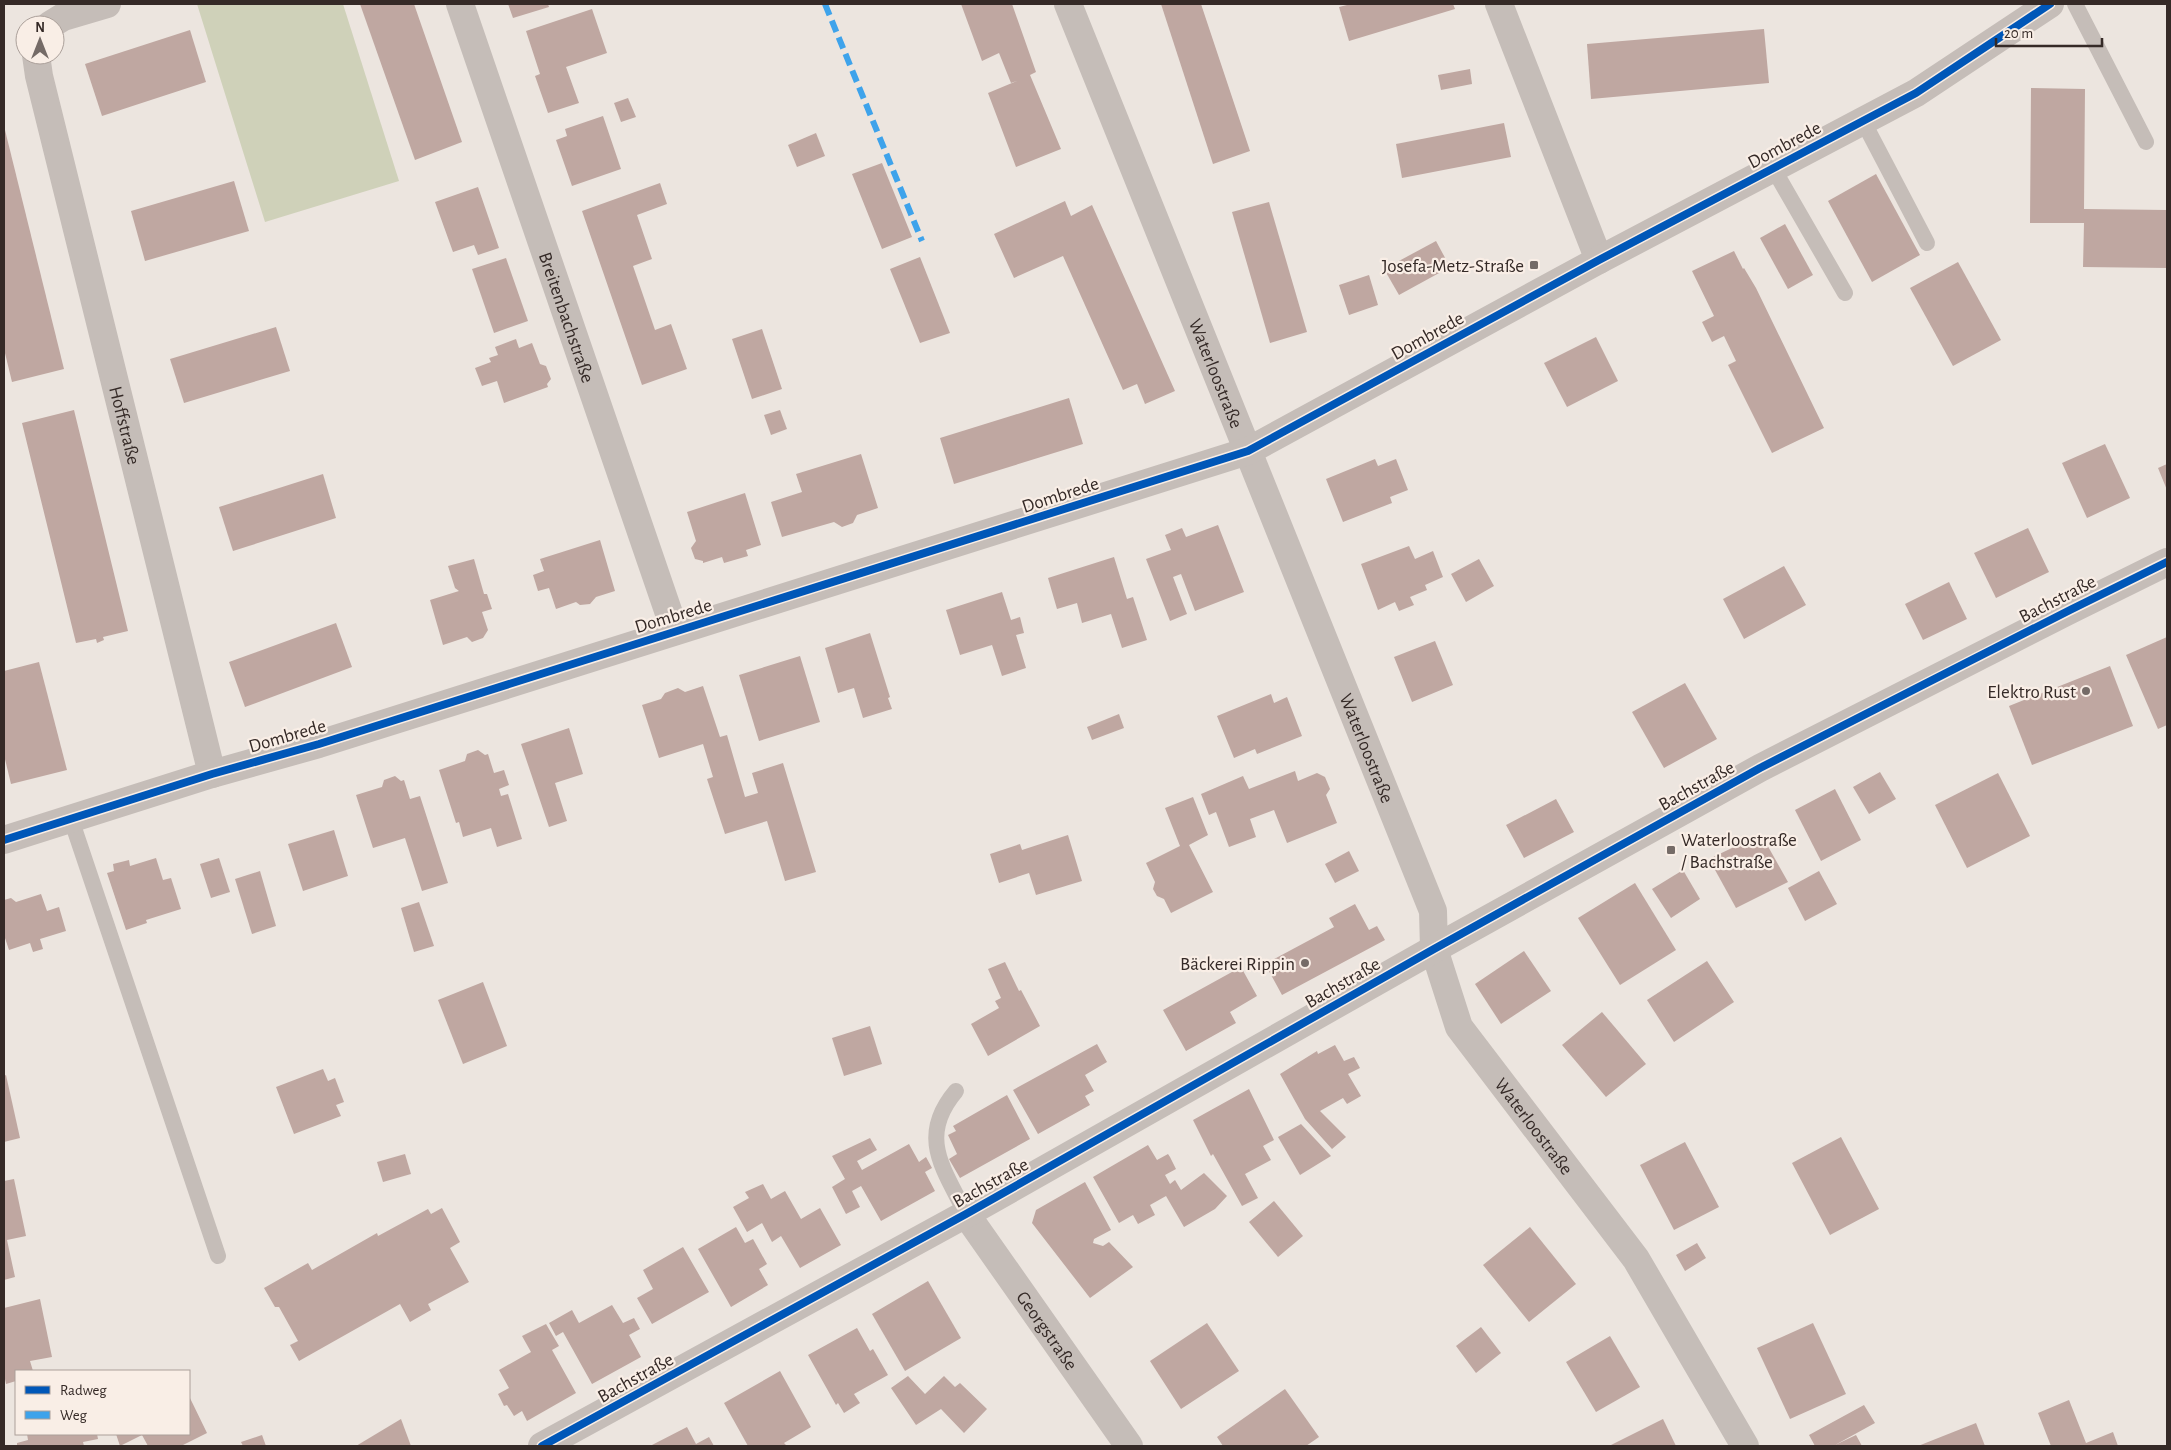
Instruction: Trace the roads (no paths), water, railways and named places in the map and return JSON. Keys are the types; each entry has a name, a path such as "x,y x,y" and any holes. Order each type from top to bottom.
{"street":[{"path":"65,16 108,4"},
{"name":"Breitenbachstraße","path":"460,4 674,632"},
{"name":"Waterloostraße","path":"1068,4 1433,911 1434,949 1459,1027 1636,1259 1745,1446"},
{"path":"1499,4 1599,260"},
{"name":"Dombrede","path":"4,840 212,774 328,741 1248,451 1599,260 1916,93 2050,4"},
{"name":"Hoffstraße","path":"38,66 212,774"},
{"name":"Bachstraße","path":"542,1446 966,1214 1434,949 1760,768 2167,562"},
{"name":"Georgstraße","path":"966,1214 1129,1446"}],"lane":[{"path":"2074,4 2146,142"},
{"path":"1863,121 1927,243"},
{"path":"1773,168 1845,293"},
{"path":"71,819 218,1256"},
{"path":"956,1091 945,1104 936,1130 936,1148 966,1214"}],"place":[{"name":"Josefa-Metz-Straße","path":"1534,265"},
{"name":"Elektro Rust","path":"2086,691"},
{"name":"Waterloostraße / Bachstraße","path":"1671,850"},
{"name":"Bäckerei Rippin","path":"1305,963"}]}
